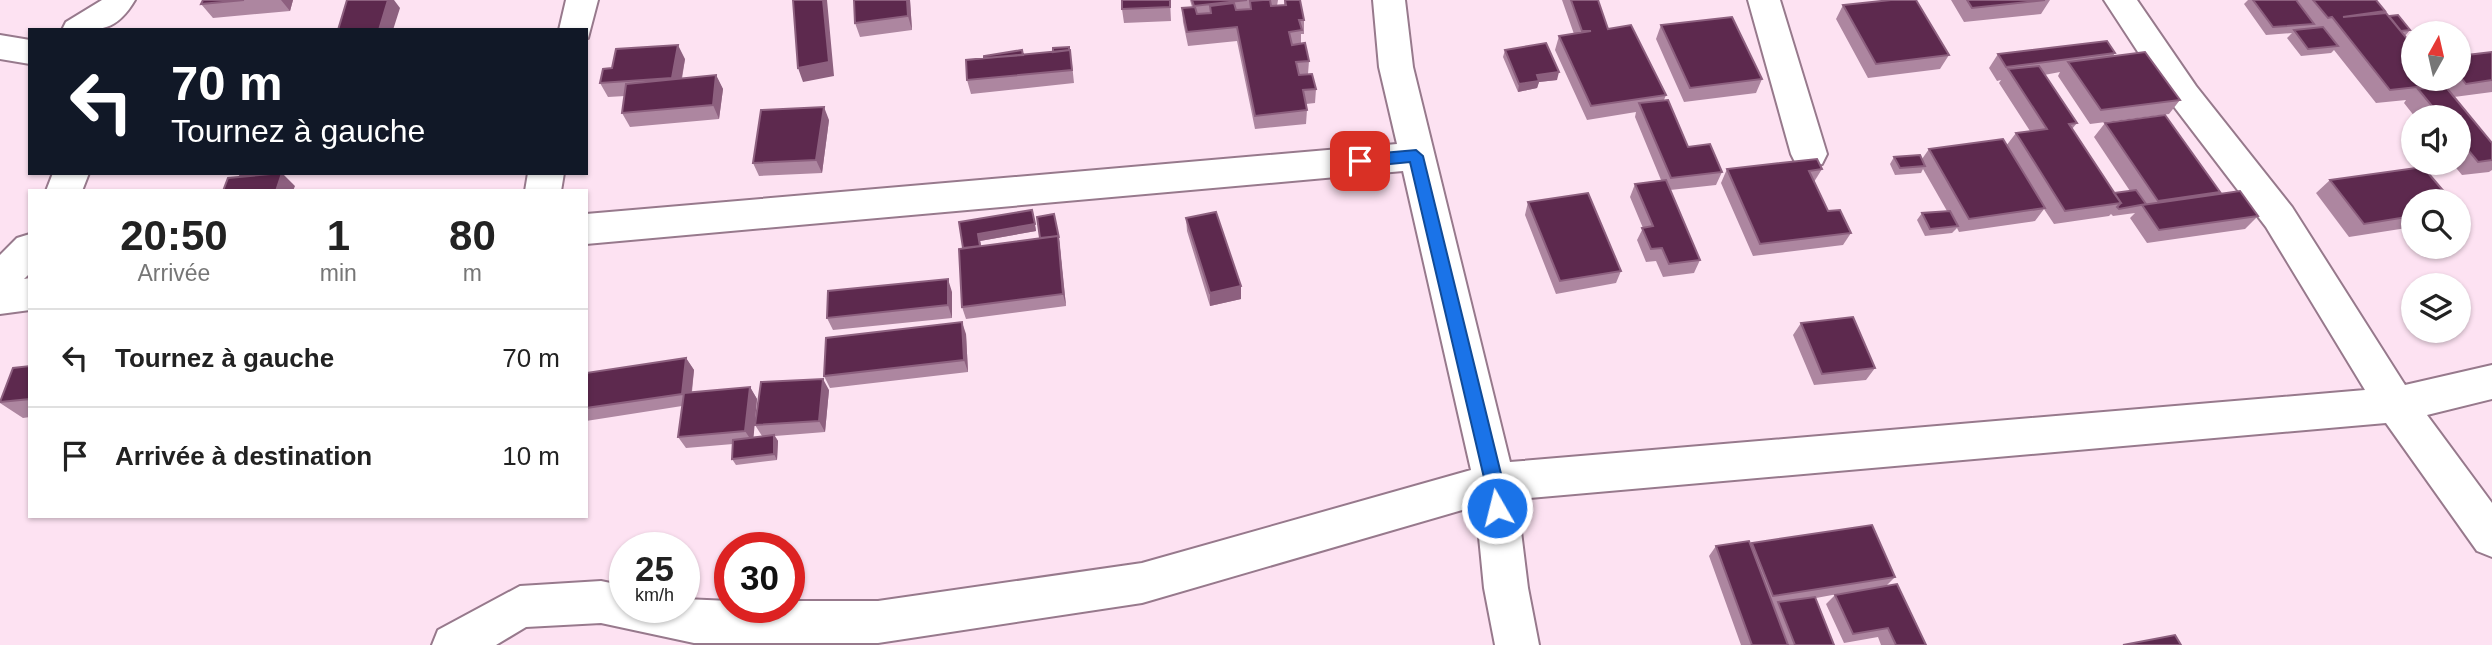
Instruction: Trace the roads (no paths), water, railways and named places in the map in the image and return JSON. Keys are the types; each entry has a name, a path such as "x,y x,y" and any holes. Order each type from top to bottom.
{"street":[{"path":"81,28 112,10 119,0"},
{"path":"576,28 582,0"},
{"path":"1389,0 1396,67 1494,482 1506,588 1517,645"},
{"path":"1764,0 1809,154"},
{"path":"2120,0 2184,95 2279,217 2396,405 2492,537"},
{"path":"0,47 28,52"},
{"path":"588,229 1416,156"},
{"path":"0,279 28,251"},
{"path":"0,298 28,294"},
{"path":"700,622 878,622 1142,583 1494,482 2396,405 2492,382"},
{"path":"454,645 520,607 609,604"}]}
